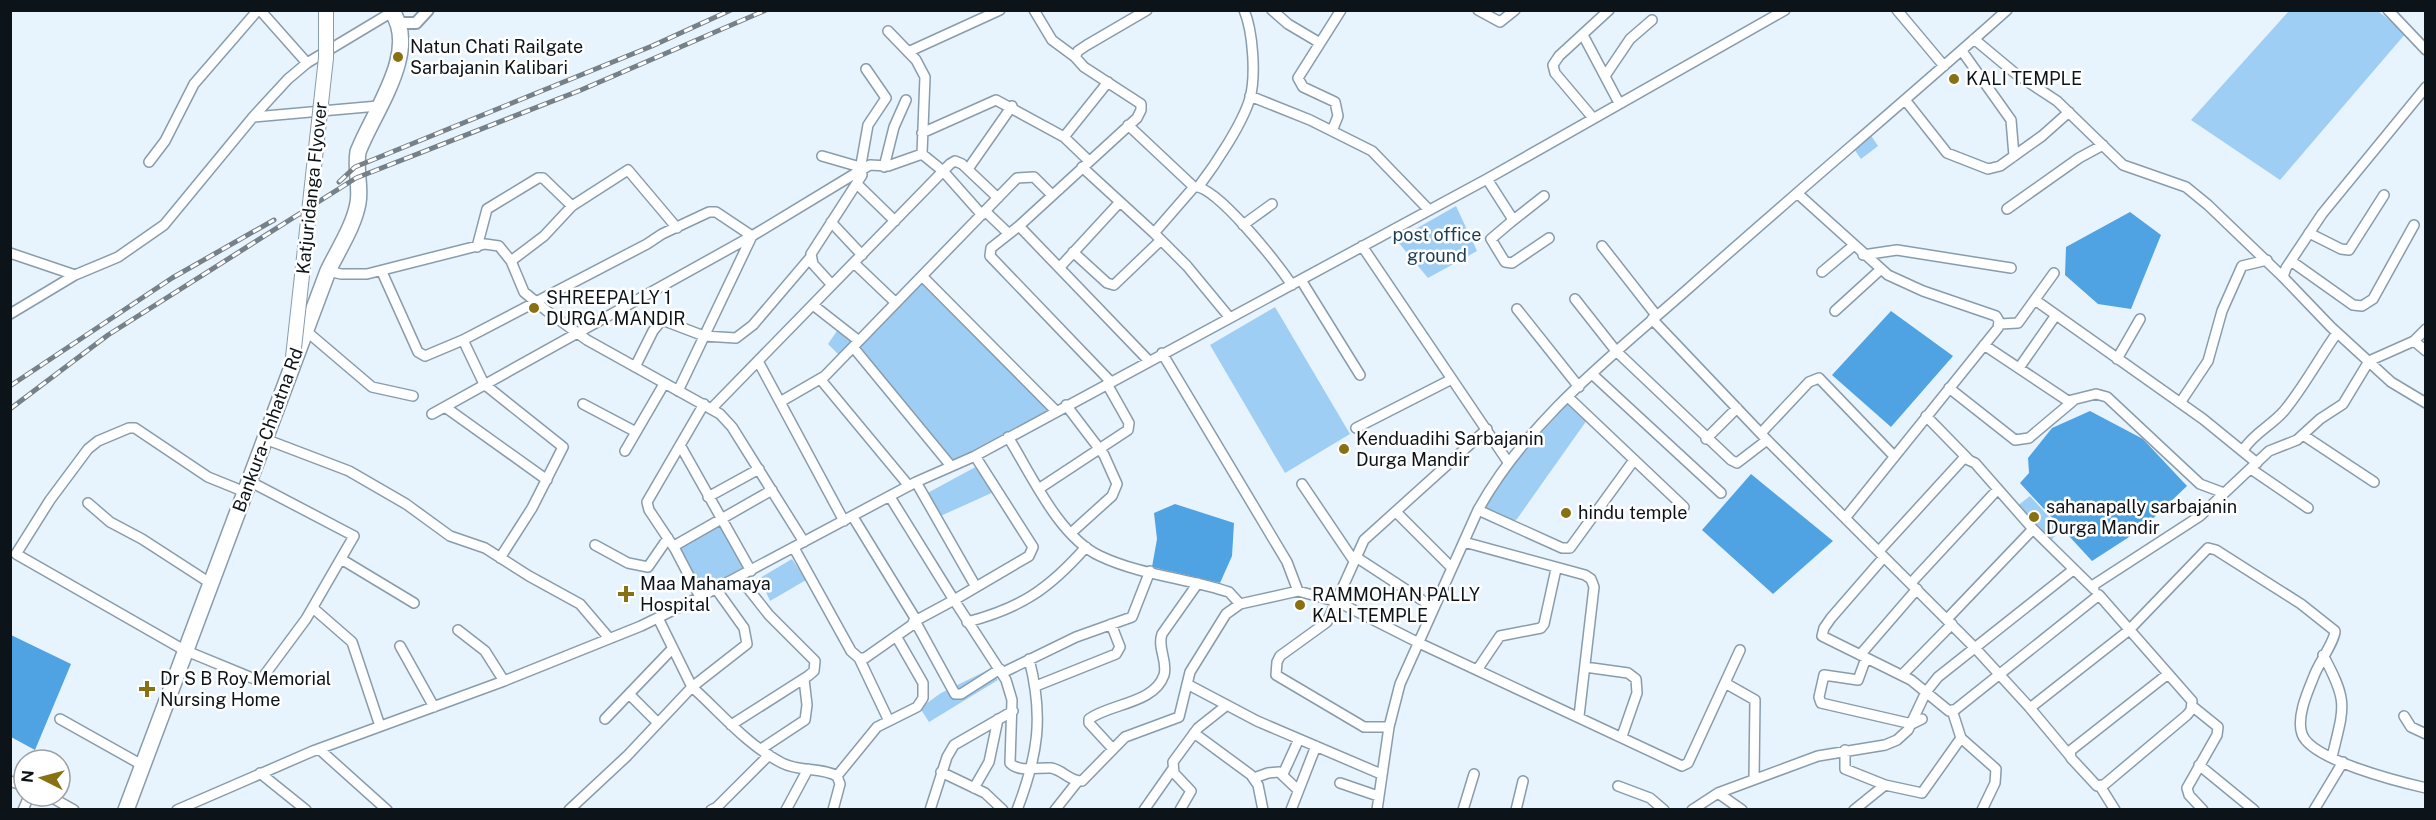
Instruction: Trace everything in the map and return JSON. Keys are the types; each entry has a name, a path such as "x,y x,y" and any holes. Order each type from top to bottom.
{"highway":[{"name":"Bankura-Chhatna Rd","path":"126,810 305,330 328,271 356,214 359,201 356,167 358,152 402,53 394,15"}],"main road":[{"name":"Katjuridanga Flyover","path":"292,366 326,58 326,10"}],"street":[{"path":"149,162 163,145 194,84 259,10 308,63"},
{"path":"10,314 75,275 118,256 164,225 253,117 308,63 394,15 416,23 428,10"},
{"path":"908,52 1000,10"},
{"path":"1034,10 1052,40 1075,57 1084,67 1141,104 1137,118 989,252 993,260 1109,383 1130,427 1124,434 1040,488"},
{"path":"1075,57 1078,51 1129,15 1147,10"},
{"path":"1073,252 1107,283 1113,285 1158,236 1214,166 1250,96 1251,32 1244,10"},
{"path":"1272,10 1288,24 1320,43"},
{"path":"1332,131 1338,116 1335,102 1303,87 1298,78 1341,10"},
{"path":"1478,10 1500,22 1515,10"},
{"path":"1593,118 1553,69 1558,56 1609,10"},
{"path":"177,810 319,749 504,681 658,618 913,484 975,456 1162,353 1292,285 1487,179 1768,15 1785,10"},
{"path":"1897,10 1944,66"},
{"path":"1377,810 1389,727 1400,684 1478,510 1526,439 1654,317 1771,213 1906,101 2007,10"},
{"path":"2388,10 2426,50"},
{"path":"1605,76 1630,39 1652,20"},
{"path":"888,31 922,69 925,77 922,154"},
{"path":"1583,35 1619,103"},
{"path":"1974,39 2069,112 2131,169 2162,177 2186,187 2267,260 2337,333 2391,382 2426,403"},
{"path":"1962,51 2011,120 2014,156"},
{"path":"635,367 653,331 662,320 704,336 732,339 742,335 786,290 810,258 862,175 868,125 886,96 866,69"},
{"path":"1064,137 1108,82"},
{"path":"2283,277 2322,214 2426,87"},
{"path":"1250,96 1332,131 1381,157 1430,210"},
{"path":"884,166 894,127 906,100"},
{"path":"922,133 986,102 996,100 1012,106 1064,137 1119,203 1158,236 1230,318"},
{"path":"1906,101 1938,145 1953,157 1988,169 2000,166 2069,112"},
{"path":"253,117 378,106"},
{"path":"968,169 1012,106"},
{"path":"1128,125 1196,186 1208,191 1243,225 1273,256 1292,285"},
{"path":"2007,209 2079,158 2103,145"},
{"path":"432,414 752,236 861,169 870,165 884,166 922,154"},
{"path":"922,154 943,171 983,213 1008,233"},
{"path":"822,156 861,169"},
{"path":"700,597 671,542 649,510 647,502 680,445 708,406 758,361 955,161 968,169 998,198"},
{"path":"511,261 544,236 572,206 628,170 677,228"},
{"path":"976,587 913,484 820,380 1017,178 1029,176 1039,180 1052,195"},
{"path":"477,247 491,206 538,178 543,178 572,206"},
{"path":"1487,179 1510,214 1511,222"},
{"path":"857,184 895,222"},
{"path":"1797,193 1880,270 1923,291 1996,316 2000,324"},
{"path":"2309,233 2341,249 2349,250 2384,195"},
{"path":"1544,196 1491,239 1507,264 1549,238"},
{"path":"1060,267 1119,203"},
{"path":"1243,225 1272,204"},
{"path":"382,272 421,355 463,340 713,211 752,236"},
{"path":"831,222 862,255"},
{"path":"2291,261 2354,305 2362,306 2373,299 2414,225"},
{"path":"1019,226 1149,361"},
{"path":"678,391 752,236"},
{"path":"328,271 353,275 382,272 489,243 499,246 511,261 524,292 535,302 577,334 664,384 708,406 732,427 804,542"},
{"path":"1362,246 1509,462"},
{"path":"1602,246 1654,317 1764,436 1999,673 2070,756 2100,786 2115,810"},
{"path":"1822,272 1853,246"},
{"path":"1863,255 1897,250 2011,268"},
{"path":"10,253 75,275"},
{"path":"810,258 832,285"},
{"path":"2180,403 2206,364 2222,311 2240,270 2248,262 2267,260"},
{"path":"854,263 896,303"},
{"path":"1835,311 1880,270"},
{"path":"2000,324 2016,324 2054,273"},
{"path":"922,276 1056,411"},
{"path":"1301,280 1360,375"},
{"path":"1575,299 1616,351 1706,439 1737,463 1764,436 1809,382 1820,378 1894,456"},
{"path":"2035,300 2243,450 2254,466 2308,508"},
{"path":"813,305 856,344 951,466"},
{"path":"1517,309 1579,387"},
{"path":"2019,368 2056,315"},
{"path":"2117,359 2140,319"},
{"path":"1846,517 2000,324"},
{"path":"2092,586 2194,519 2269,451 2303,435 2346,400 2369,361 2414,341 2426,329"},
{"path":"305,330 372,387 413,396"},
{"path":"2243,450 2256,433 2274,421 2286,408 2337,333"},
{"path":"463,340 484,384 563,447 547,480 500,558"},
{"path":"2414,341 2426,351"},
{"path":"1984,345 2065,400 2073,401"},
{"path":"1162,353 1285,558 1298,591"},
{"path":"758,361 849,519 914,615 915,621 955,694 961,694 1001,671 1093,630 1132,617 1149,571"},
{"path":"1592,374 1720,493"},
{"path":"780,402 825,376"},
{"path":"1356,428 1452,379"},
{"path":"625,451 664,384"},
{"path":"1949,388 2011,438 2019,441 2029,438 2073,401 2096,394 2107,397 2200,484 2224,493"},
{"path":"1568,397 1684,507"},
{"path":"583,404 636,432"},
{"path":"1066,405 1100,448 1116,480 1116,488 1112,496 1071,533"},
{"path":"445,407 477,432 504,447 547,480"},
{"path":"1706,439 1737,408"},
{"path":"1926,416 2073,570 2092,586 2128,631 2192,701 2187,715 2100,786"},
{"path":"129,428 135,428 208,477 247,487 351,534 354,538 313,608 260,680 254,680 184,650 13,552 88,449 98,441 129,428"},
{"path":"1389,727 1364,727 1276,675 1277,662 1280,656 1323,626 1338,602 1364,540 1487,429"},
{"path":"2303,435 2374,482"},
{"path":"1008,437 1071,533 1086,547 1117,563 1229,592 1240,604"},
{"path":"265,439 349,471 406,504 450,536 485,548 580,604 609,638"},
{"path":"680,445 751,571"},
{"path":"859,658 872,653 915,621 1029,556 1033,547 975,456"},
{"path":"1970,460 1964,458 1959,461 1881,554 1831,618 1822,632 1825,639 1902,675 1926,692 1942,708 1952,710 2099,595"},
{"path":"1478,510 1552,544 1570,548 1634,460"},
{"path":"708,497 759,469"},
{"path":"1302,484 1355,559 1434,608"},
{"path":"1922,719 1912,724 1821,703 1819,697 1824,675 1858,680 1863,657 1914,586 1998,489"},
{"path":"595,545 628,563 648,567 671,542 721,521 772,490"},
{"path":"890,497 967,622 1001,671 1012,700 1013,711 1008,760 1016,768 1056,770 1078,781"},
{"path":"88,503 110,522 142,538 210,583"},
{"path":"1396,512 1452,568"},
{"path":"1902,675 2033,529"},
{"path":"1464,542 1556,569 1585,575 1593,584 1579,716"},
{"path":"967,622 1008,610 1045,588 1086,547"},
{"path":"794,548 846,643 854,655 859,658 888,719"},
{"path":"2031,709 2128,631 2204,549 2212,548 2301,603 2332,626 2335,634 2323,655 2306,697 2301,729 2308,742 2332,757 2380,777 2426,788"},
{"path":"341,559 414,603"},
{"path":"1477,670 1500,636 1541,628 1544,624 1556,569"},
{"path":"1692,810 1718,793 1818,756 1885,745 1904,736 1926,692 1945,671 1976,649 2073,570"},
{"path":"731,725 804,679 814,671 815,661 769,615 739,577"},
{"path":"1112,748 1089,723 1089,719 1154,692 1166,670 1160,642 1162,634 1198,583"},
{"path":"569,810 627,756 692,687 747,644 744,628 716,589"},
{"path":"1054,810 1078,781 1094,770 1112,748 1125,737 1179,717 1193,665 1224,617 1240,604 1298,591 1338,602 1419,643 1622,736 1678,765 1686,765 1740,650"},
{"path":"313,608 352,642 380,726"},
{"path":"658,618 692,687 731,725 765,752 789,766 837,776"},
{"path":"1036,686 1116,654 1120,647 1112,624"},
{"path":"458,630 485,651 504,681"},
{"path":"837,776 872,732 888,719 917,707 924,693 923,683 896,636"},
{"path":"400,646 434,707"},
{"path":"605,719 674,648"},
{"path":"2323,655 2337,682 2343,705 2332,757"},
{"path":"1017,810 1033,768 1038,708 1036,686 1029,659"},
{"path":"1585,668 1628,673 1636,679 1637,693 1622,736"},
{"path":"2070,756 2073,748 2168,674"},
{"path":"711,810 717,807 765,752 805,720 807,705 804,679"},
{"path":"1725,683 1755,699 1754,779"},
{"path":"1187,684 1299,739 1381,774"},
{"path":"629,694 658,723"},
{"path":"1144,810 1172,770 1173,762 1194,733 1227,705"},
{"path":"2192,706 2218,727 2217,735 2199,765 2187,792 2203,810"},
{"path":"1952,710 1961,738 1996,769 1995,783 1982,810"},
{"path":"930,810 941,772 950,750 958,740 1013,711"},
{"path":"2403,716 2412,727 2426,734"},
{"path":"60,719 142,765"},
{"path":"974,789 989,762 998,719"},
{"path":"1194,733 1254,778 1258,785 1263,810"},
{"path":"1845,750 1845,769 1886,785 1926,793 1961,738"},
{"path":"1282,774 1299,739"},
{"path":"1291,810 1316,746"},
{"path":"319,749 387,810"},
{"path":"2314,810 2343,762"},
{"path":"2199,765 2254,810"},
{"path":"786,810 808,769"},
{"path":"1172,770 1191,791 1180,810"},
{"path":"941,772 989,796 1003,810"},
{"path":"1254,778 1273,772 1282,774 1298,790"},
{"path":"260,773 306,810"},
{"path":"1463,810 1474,774"},
{"path":"833,810 840,784 837,776"},
{"path":"1516,810 1523,781"},
{"path":"1340,783 1378,796"},
{"path":"1854,810 1886,785"},
{"path":"1618,786 1650,798 1664,810"},
{"path":"1718,793 1740,809"}],"green space":[{"path":"2289,11 2378,11 2406,33 2280,180 2191,120"},
{"path":"1870,134 1878,146 1861,159 1854,149"},
{"name":"post office ground","path":"1456,206 1477,251 1428,278 1398,242 1398,239"},
{"path":"922,280 1058,415 955,468 857,347"},
{"path":"1275,307 1350,434 1285,473 1210,345"},
{"path":"839,328 856,342 841,357 828,344"},
{"path":"1569,401 1587,420 1517,519 1513,522 1482,509 1522,452"},
{"path":"981,464 996,491 936,518 922,496"},
{"path":"2030,496 2061,530 2049,542 2016,507"},
{"path":"721,523 752,573 700,594 676,547"},
{"path":"792,559 806,580 770,601 760,578"},
{"path":"990,669 998,680 929,722 920,708 941,693"}],"shaded area":[{"path":"2130,212 2161,235 2131,309 2098,304 2065,275 2066,247"},
{"path":"1891,311 1953,356 1891,427 1832,375"},
{"path":"2090,411 2143,439 2187,486 2143,528 2092,561 2020,483 2029,473 2028,458 2052,428"},
{"path":"1751,474 1833,541 1773,594 1702,530"},
{"path":"1175,504 1234,523 1232,556 1220,583 1152,567 1157,539 1154,513"},
{"path":"11,635 71,664 36,748 31,748 11,737"}],"railway":[{"path":"339,182 355,167 652,46 731,10"},
{"path":"10,409 108,335 356,178 581,90 766,10"},
{"path":"10,386 172,278 274,220"}],"place":[{"name":"Natun Chati Railgate Sarbajanin Kalibari","path":"398,57"},
{"name":"KALI TEMPLE","path":"1954,79"},
{"name":"SHREEPALLY 1 DURGA MANDIR","path":"534,308"},
{"name":"Kenduadihi Sarbajanin Durga Mandir","path":"1344,449"},
{"name":"hindu temple","path":"1566,513"},
{"name":"sahanapally sarbajanin Durga Mandir","path":"2034,517"},
{"name":"Maa Mahamaya Hospital","path":"626,594"},
{"name":"RAMMOHAN PALLY KALI TEMPLE","path":"1300,605"},
{"name":"Dr S B Roy Memorial Nursing Home","path":"147,689"}]}
